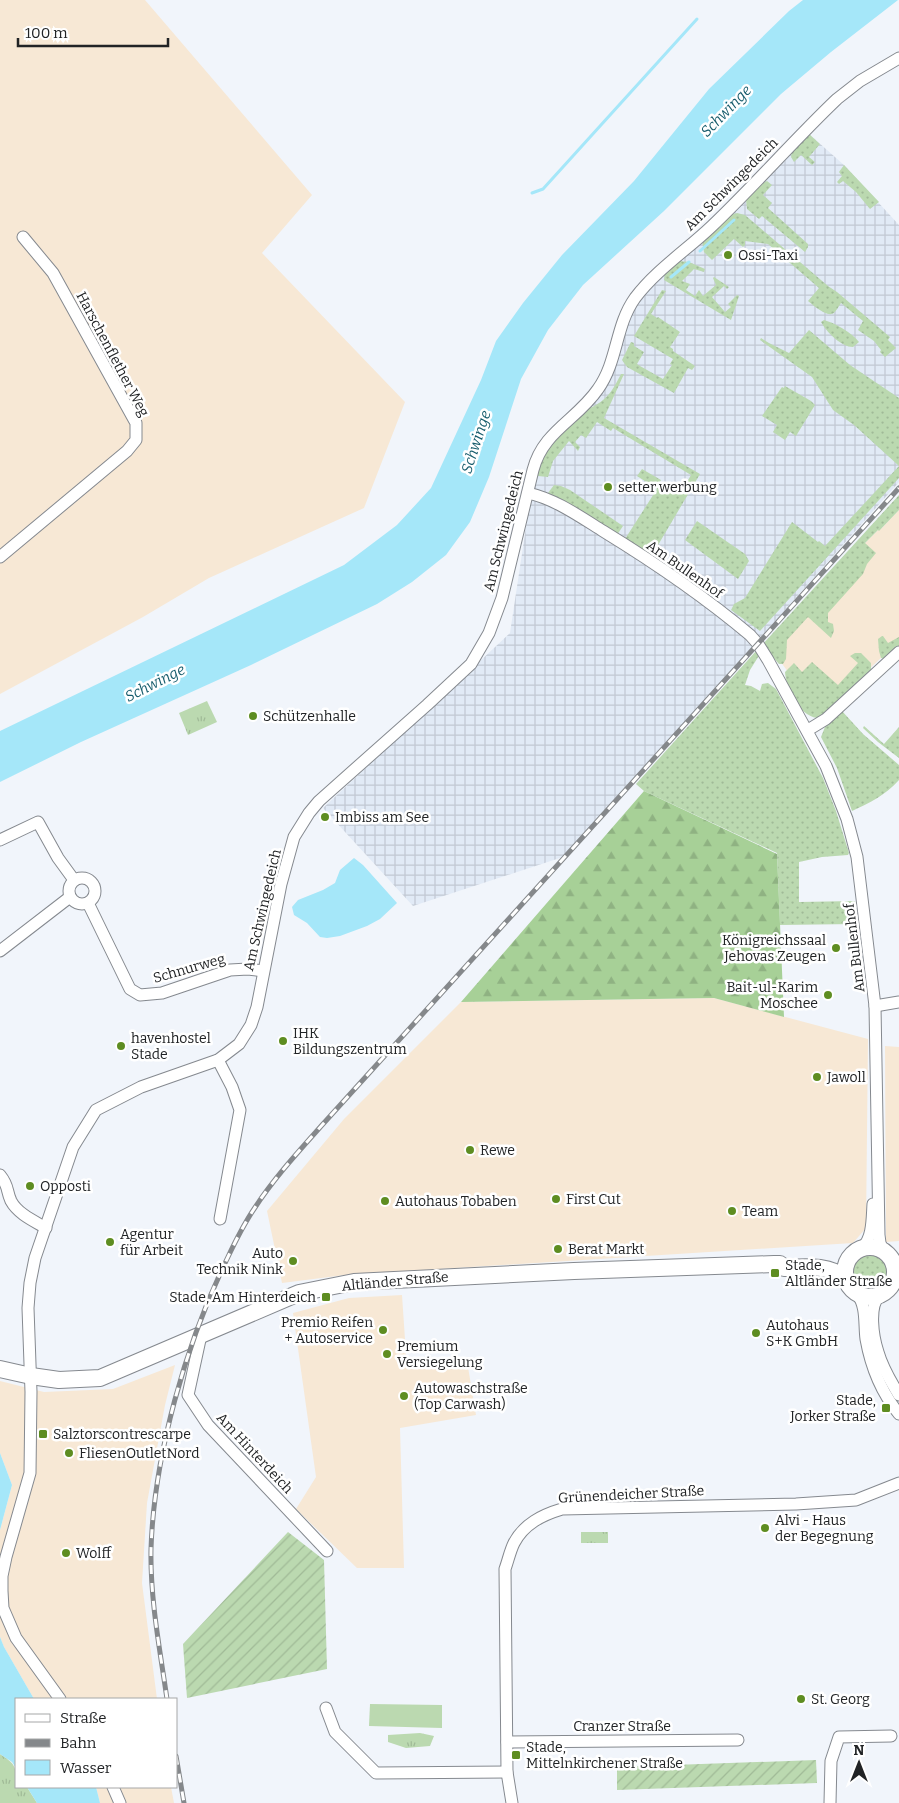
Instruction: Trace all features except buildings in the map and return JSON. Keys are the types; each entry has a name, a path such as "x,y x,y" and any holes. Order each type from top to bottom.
{"main road":[{"path":"871,1246 894,1263 889,1289 880,1295 870,1297 857,1294 850,1288 846,1280 845,1269 856,1252 871,1246"},
{"name":"Altländer Straße","path":"0,1369 59,1380 100,1378 299,1293 354,1282 780,1264 784,1260 838,1262 856,1252"},
{"name":"Altländer Straße","path":"780,1264 784,1268 812,1268 834,1271 846,1280"}],"street":[{"name":"Am Schwingedeich","path":"31,1376 28,1308 35,1258 74,1147 96,1110 141,1087 218,1060 240,1044 251,1025 257,1007 281,884 294,837 319,801 471,664 489,633 502,598 534,466 540,450 551,436 586,404 604,381 611,364 623,320 633,301 644,286 712,226 837,99 860,81 899,58"},
{"name":"Harschenflether Weg","path":"0,557 127,451 136,440 136,423 53,274 23,237"},
{"name":"Am Bullenhof","path":"528,493 551,500 612,537 662,570 746,632 758,644 808,730 834,783 855,848 861,877 875,1006 879,1239 894,1263"},
{"path":"808,730 826,719 899,652"},
{"path":"0,840 38,822 58,858 74,880"},
{"path":"86,878 93,883 95,895 88,903 75,903 70,897 69,888 74,880 86,878"},
{"path":"0,951 70,897"},
{"name":"Schnurweg","path":"88,903 130,989 140,995 162,993 230,970 248,969 263,971"},
{"path":"875,1006 899,1002"},
{"path":"218,1060 232,1087 240,1110 220,1220"},
{"name":"Am Bullenhof","path":"856,1252 866,1244 870,1234 877,1172"},
{"path":"0,1175 7,1185 12,1201 21,1213 46,1228"},
{"path":"857,1294 862,1303 866,1340 878,1382 899,1414"},
{"path":"880,1295 873,1309 877,1350 899,1395"},
{"name":"Am Hinterdeich","path":"201,1335 188,1395 208,1425 327,1551"},
{"path":"31,1376 30,1473 2,1576 3,1608 16,1638 59,1698"},
{"name":"Grünendeicher Straße","path":"512,1803 507,1772 505,1569 514,1542 540,1516 562,1509 796,1504 856,1500 899,1483"},
{"path":"326,1708 335,1732 376,1773 507,1772"},
{"path":"830,1803 831,1761 839,1737 891,1736"},
{"name":"Cranzer Straße","path":"507,1742 738,1740"},
{"path":"114,1788 120,1803"}],"shaded area":[{"path":"0,0 145,0 312,195 262,253 405,402 364,508 209,578 143,617 0,694"},
{"path":"809,134 844,165 899,225 899,482 566,856 413,906 323,808 510,633 531,494 538,468 579,417 640,298 785,161"},
{"path":"899,510 899,641 829,707 788,672 773,651 865,543"},
{"path":"714,998 868,1039 866,1228 853,1243 345,1275 282,1283 267,1211 344,1119 461,1002"},
{"path":"885,1046 899,1047 899,1241 886,1242"},
{"path":"402,1295 407,1369 468,1367 476,1415 400,1428 404,1568 357,1568 296,1509 316,1477 293,1313 349,1298"},
{"path":"175,1365 165,1405 147,1503 142,1583 157,1698 33,1698 0,1637 0,1530 12,1485 0,1453 0,1381 44,1392 113,1389"},
{"path":"96,1788 171,1788 174,1803 100,1803"}],"green space":[{"path":"809,134 820,144 809,157 815,162 812,165 801,155 794,162 791,157 792,152"},
{"path":"844,165 879,202 870,209 856,192 843,181 839,184 837,182 842,176 839,172"},
{"path":"767,181 772,185 763,195 772,203 768,208 808,244 805,252 762,216 759,219 747,209 746,200"},
{"path":"737,213 745,215 890,337 888,340 896,348 885,357 874,341 858,330 863,321 841,303 834,313 828,314 808,301 819,288 768,244 745,241 743,247 734,239 712,260 704,252 702,241 730,215"},
{"path":"679,261 689,262 705,269 704,272 694,269 682,281 690,284 686,290 695,296 699,290 703,296 716,285 714,277 729,287 727,289 724,286 712,297 725,312 731,307 728,304 737,295 739,296 731,320 664,280 665,274"},
{"path":"662,290 666,291 651,314 680,332 670,347 695,366 692,370 688,368 674,393 627,367 622,360 631,342 644,352 637,364 663,379 672,365 670,364 673,359 634,336"},
{"path":"824,320 843,328 859,342 853,347 844,345 831,335 821,322"},
{"path":"809,330 850,365 899,398 899,466 854,425 833,410 812,377 760,340 761,338 789,353"},
{"path":"621,374 624,374 604,418 700,474 651,557 625,539 657,489 637,476 642,469 680,494 691,475 613,428 611,431 597,422 586,438 581,435 575,442 580,447 578,451 569,441 553,461 548,477 538,476 539,466 548,447 588,409 608,395"},
{"path":"785,386 815,405 796,436 790,432 785,440 773,432 777,425 762,416 782,387 784,388"},
{"path":"899,466 899,478 760,631 731,610 734,604 745,598 792,522 825,546"},
{"path":"554,485 570,490 623,526 617,535 548,493"},
{"path":"899,495 899,510 865,543 876,553 867,564 863,574 828,613 828,622 833,624 834,631 831,638 808,617 787,640 786,659 783,664 779,664 762,645"},
{"path":"697,521 745,554 749,561 738,579 685,540"},
{"path":"882,636 888,643 899,637 899,646 884,659 881,658 879,651 878,639"},
{"path":"757,650 760,654 750,670 745,685 760,691 762,684 768,683 776,689 823,778 849,853 848,855 822,857 799,862 799,902 855,901 858,922 856,924 780,925 777,853 644,791 636,784"},
{"path":"855,653 861,653 871,663 871,672 826,714 817,718 804,712 794,700 785,672 794,663 802,672 812,662 838,685 858,663 850,656"},
{"path":"207,701 217,722 188,735 179,713"},
{"path":"842,711 863,734 899,765 899,780 889,790 852,811 837,768 821,737 825,727"},
{"path":"864,726 884,744 899,727 899,758 878,742 863,728"},
{"path":"644,791 777,854 784,1017 714,998 461,1002"},
{"path":"870,1253 882,1259 888,1271 882,1283 870,1289 858,1283 852,1271 858,1259"},
{"path":"288,1532 324,1560 327,1669 187,1698 183,1644"},
{"path":"581,1532 608,1532 608,1543 581,1543"},
{"path":"370,1704 442,1705 442,1728 369,1726"},
{"path":"420,1733 434,1736 430,1746 406,1748 388,1742 388,1735"},
{"path":"0,1754 13,1764 15,1788 28,1788 37,1803 0,1803"},
{"path":"816,1760 817,1783 617,1790 617,1767"}],"water":[{"name":"Schwinge","path":"803,0 898,0 781,94 664,211 583,285 548,330 521,379 489,477 470,522 446,555 412,582 377,604 251,665 81,742 0,782 0,731 344,565 397,525 431,488 481,380 496,341 523,303 562,255 634,181 709,89 789,11"},
{"path":"354,858 363,865 397,903 380,919 367,926 340,936 320,937 307,923 294,915 292,907 298,900 335,883 340,870"},
{"path":"0,1453 12,1485 0,1530"},
{"path":"0,1637 33,1698 15,1698 15,1766 12,1762 0,1754"},
{"path":"28,1788 96,1788 100,1803 37,1803"}],"waterway":[{"path":"532,193 543,189 697,19"},
{"path":"700,251 734,220"},
{"path":"671,277 689,262"}],"railway":[{"path":"167,1698 156,1624 151,1568 153,1513 158,1476 175,1400 198,1327 227,1259 250,1215 278,1176 323,1124 899,488"},
{"path":"178,1768 184,1803"}],"place":[{"name":"Ossi-Taxi","path":"728,255"},
{"name":"setter werbung","path":"608,487"},
{"name":"Schützenhalle","path":"253,716"},
{"name":"Imbiss am See","path":"325,817"},
{"name":"Königreichssaal Jehovas Zeugen","path":"836,948"},
{"name":"Bait-ul-Karim Moschee","path":"828,995"},
{"name":"IHK Bildungszentrum","path":"283,1041"},
{"name":"havenhostel Stade","path":"121,1046"},
{"name":"Jawoll","path":"817,1077"},
{"name":"Rewe","path":"470,1150"},
{"name":"Opposti","path":"30,1186"},
{"name":"First Cut","path":"556,1199"},
{"name":"Autohaus Tobaben","path":"385,1201"},
{"name":"Team","path":"732,1211"},
{"name":"Agentur für Arbeit","path":"110,1242"},
{"name":"Berat Markt","path":"558,1249"},
{"name":"Auto Technik Nink","path":"293,1261"},
{"name":"Stade, Altländer Straße","path":"775,1273"},
{"name":"Stade, Am Hinterdeich","path":"326,1297"},
{"name":"Premio Reifen + Autoservice","path":"383,1330"},
{"name":"Autohaus S+K GmbH","path":"756,1333"},
{"name":"Premium Versiegelung","path":"387,1354"},
{"name":"Autowaschstraße (Top Carwash)","path":"404,1396"},
{"name":"Stade, Jorker Straße","path":"886,1408"},
{"name":"Salztorscontrescarpe","path":"43,1434"},
{"name":"FliesenOutletNord","path":"69,1453"},
{"name":"Alvi - Haus der Begegnung","path":"765,1528"},
{"name":"Wolff","path":"66,1553"},
{"name":"St. Georg","path":"801,1699"},
{"name":"Stade, Mittelnkirchener Straße","path":"516,1755"}]}
